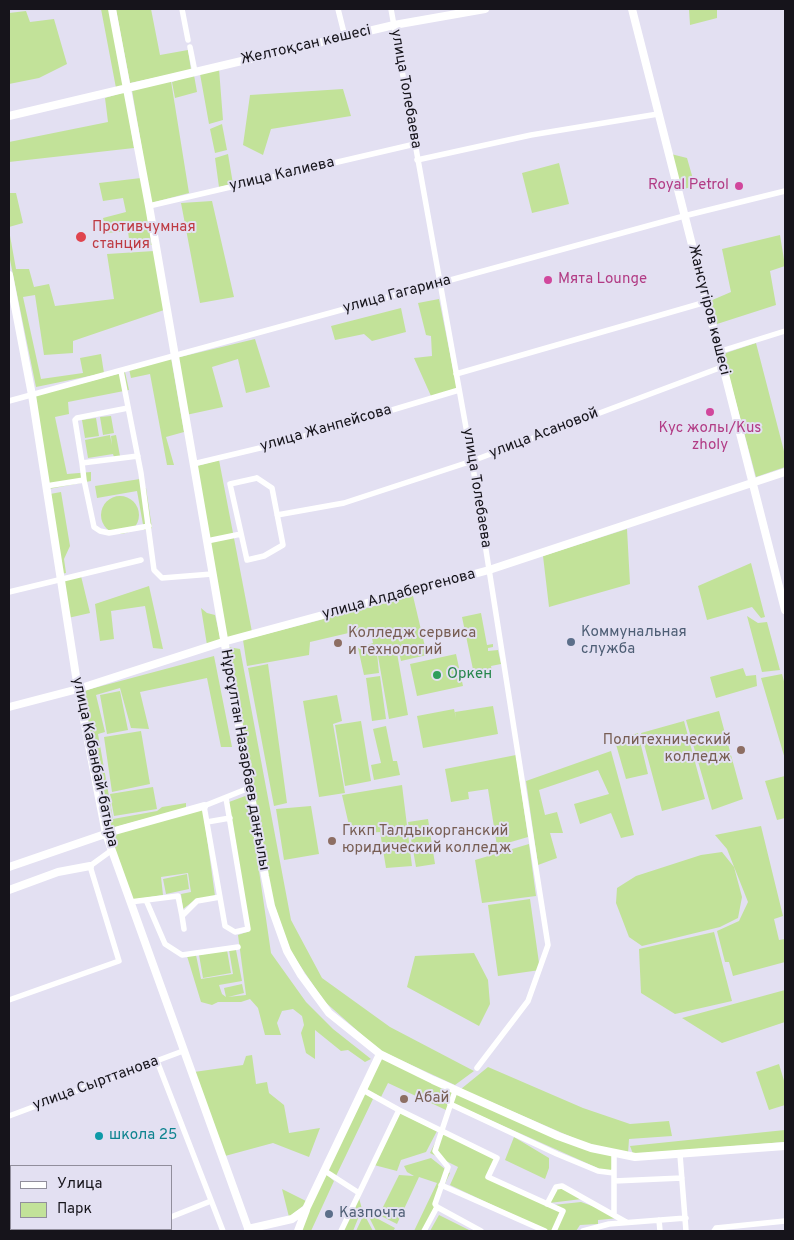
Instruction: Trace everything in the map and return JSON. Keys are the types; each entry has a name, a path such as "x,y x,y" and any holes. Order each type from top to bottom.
{"main road":[{"name":"Нұрсұлтан Назарбаев даңғылы","path":"112,9 249,788 272,906 287,951 301,975 329,1013 380,1054 456,1091 558,1136 614,1154 635,1157 785,1146"},
{"name":"Желтоқсан көшесі","path":"9,116 345,37 485,9"},
{"name":"Жансүгіров көшесі","path":"632,9 718,352 754,482 785,610"},
{"name":"улица Кабанбай-батыра","path":"9,275 32,395 78,689 106,834 249,1230"},
{"name":"улица Алдабергенова","path":"9,707 78,689 223,642 489,570 785,472"},
{"path":"9,867 106,834 204,806"},
{"path":"9,890 58,872 90,866"},
{"path":"298,1231 306,1209 380,1054"},
{"path":"249,1230 292,1220 306,1209"}],"street":[{"path":"182,9 195,72"},
{"path":"338,9 345,37"},
{"name":"улица Толебаева","path":"390,9 472,461 548,945 528,1000 477,1068"},
{"path":"417,160 531,135 658,114"},
{"name":"улица Калиева","path":"148,206 415,144"},
{"name":"улица Гагарина","path":"9,401 785,190"},
{"path":"456,374 706,302"},
{"path":"718,352 785,331"},
{"name":"улица Асановой","path":"277,515 344,503 472,461 722,367"},
{"path":"121,371 138,456 154,570 162,578 212,574"},
{"name":"улица Жанпейсова","path":"193,464 285,442 459,390"},
{"path":"128,408 77,418 75,420 84,480 94,527 109,533 149,526"},
{"path":"82,463 138,456"},
{"path":"257,478 272,488 283,545 264,556 247,560 241,534 230,484 257,478"},
{"path":"46,486 84,480"},
{"path":"207,541 241,534"},
{"path":"9,592 60,578 141,560"},
{"path":"226,798 248,929 235,932 225,926 204,806 249,788"},
{"path":"207,822 230,818"},
{"path":"9,1000 119,961 90,866 112,850"},
{"path":"130,902 178,896 184,929"},
{"path":"182,916 197,901 220,897"},
{"path":"146,900 165,944 182,954 238,947"},
{"name":"улица Сырттанова","path":"9,1116 183,1051"},
{"path":"157,1061 223,1231"},
{"path":"363,1090 399,1110 497,1158 488,1178 563,1212 554,1231"},
{"path":"424,1231 437,1207 435,1200 448,1167 435,1151 440,1130 456,1091"},
{"path":"450,1104 557,1154 598,1171 614,1173"},
{"path":"340,1231 399,1110"},
{"path":"614,1154 614,1215"},
{"path":"680,1155 686,1231"},
{"path":"325,1171 359,1193"},
{"path":"614,1182 682,1178"},
{"path":"441,1185 546,1231"},
{"path":"547,1204 556,1187 562,1186 626,1222"},
{"path":"172,1217 211,1201"},
{"path":"437,1207 481,1231"},
{"path":"583,1231 608,1224 686,1218"},
{"path":"659,1220 660,1231"},
{"path":"714,1231 716,1228 785,1221"}],"green space":[{"path":"101,9 110,9 124,86 116,88"},
{"path":"116,9 151,9 160,55 188,50 191,70 130,83"},
{"path":"689,9 717,9 717,18 690,25"},
{"path":"26,11 30,22 54,19 67,64 39,78 9,84 9,13"},
{"path":"219,69 223,120 209,124 200,74"},
{"path":"194,75 197,92 175,98 172,82"},
{"path":"171,81 189,193 151,203 132,90"},
{"path":"343,89 351,116 271,129 263,155 243,145 250,95"},
{"path":"125,92 134,148 9,162 9,142 108,122 105,98"},
{"path":"222,124 227,150 215,153 210,129"},
{"path":"228,154 233,184 219,187 215,158"},
{"path":"671,154 687,158 695,186 680,190"},
{"path":"559,163 569,204 532,213 522,173"},
{"path":"141,178 152,245 130,247 128,231 107,233 103,218 126,212 123,198 103,201 99,183"},
{"path":"9,193 16,193 23,223 9,227"},
{"path":"212,201 234,297 200,303 181,203"},
{"path":"9,230 16,269 29,269 34,287 49,284 55,306 114,299 107,254 154,251 164,310 73,341 73,353 44,355 35,295 23,297 41,379 83,373 80,358 101,354 104,373 36,387 9,255"},
{"path":"780,235 785,266 770,271 776,305 717,324 710,301 731,292 722,249"},
{"path":"439,299 457,389 431,396 414,358 432,356 431,336 426,335 418,303"},
{"path":"401,308 406,332 372,341 364,334 335,340 331,326"},
{"path":"255,339 270,387 246,393 238,359 212,367 223,407 186,415 176,358"},
{"path":"756,343 785,455 785,467 756,477 723,354"},
{"path":"171,358 184,432 166,437 174,465 167,465 150,374 131,378 129,369"},
{"path":"125,372 129,390 68,402 69,414 55,417 67,474 91,472 91,481 49,489 34,396"},
{"path":"111,416 114,433 103,435 100,417"},
{"path":"96,418 99,436 85,438 82,420"},
{"path":"110,435 112,445 111,436 116,435 120,456 114,457 113,454 88,458 85,440"},
{"path":"219,460 252,632 227,639 197,466"},
{"path":"140,479 141,488 146,488 152,528 144,530 137,491 97,498 95,486"},
{"path":"61,492 70,546 64,559 66,573 61,574 50,494"},
{"path":"120,496 134,501 139,515 134,529 120,534 106,529 101,515 106,501"},
{"path":"627,529 630,584 549,607 543,556"},
{"path":"751,563 765,617 761,618 752,607 707,620 698,586"},
{"path":"81,576 90,613 68,618 63,581"},
{"path":"149,586 163,649 153,648 145,606 111,611 114,639 100,641 95,604"},
{"path":"413,596 427,655 401,661 398,648 377,653 379,673 364,675 358,648 373,643 370,628 310,642 309,655 247,666 243,640"},
{"path":"201,608 207,613 215,615 221,641 207,645"},
{"name":"Оркен","path":"481,613 487,645 493,644 493,647 488,648 488,651 498,650 501,664 491,666 493,676 475,679 462,617"},
{"path":"747,616 758,623 767,622 780,670 762,672"},
{"path":"228,647 240,649 291,920 322,978 390,1027 474,1071 455,1085 379,1050 324,1001 291,952 267,885"},
{"name":"Оркен","path":"397,653 408,715 389,719 378,656"},
{"name":"Оркен","path":"456,654 463,686 417,696 410,664"},
{"path":"214,656 232,747 221,747 207,678 140,692 149,729 131,728 120,688 96,695 105,732 98,734 113,819 157,811 162,807 186,803 186,808 108,829 83,691"},
{"path":"268,664 287,803 274,806 248,668"},
{"path":"743,668 746,676 756,675 757,686 716,698 710,677"},
{"path":"782,674 785,685 785,759 761,678"},
{"path":"380,676 386,719 372,721 366,678"},
{"path":"120,691 128,730 107,734 100,695"},
{"path":"337,695 342,721 333,724 345,793 319,797 303,701"},
{"path":"493,706 498,734 423,748 417,716 454,709 456,718 455,712"},
{"path":"719,711 743,799 712,810 686,720"},
{"path":"361,721 371,781 345,786 335,725"},
{"path":"684,721 705,799 662,811 641,733"},
{"path":"386,726 393,761 397,761 400,775 374,780 371,765 381,763 373,729"},
{"path":"141,731 150,784 112,792 104,737"},
{"path":"638,733 648,774 626,779 615,741"},
{"path":"611,751 634,835 621,838 611,813 580,824 574,804 609,794 598,770 539,790 545,815 557,812 563,833 550,833 557,858 538,865 526,781"},
{"path":"516,755 528,837 497,846 488,789 468,792 469,799 451,802 445,769"},
{"path":"785,776 785,818 777,820 765,781"},
{"path":"402,785 412,866 386,868 380,832 351,834 342,795"},
{"path":"153,787 157,809 114,816 110,794"},
{"path":"248,795 271,953 306,1002 333,1029 371,1059 365,1062 348,1050 341,1051 315,1030 315,1059 306,1053 301,1033 304,1025 302,1016 293,1009 282,1011 277,1023 281,1035 265,1035 258,1008 250,999 241,1002 218,1002 212,1005 201,1002 187,956 196,955 201,979 233,974 229,950 236,950 242,981 219,985 222,994 226,997 224,988 242,984 244,993 228,997 246,995 238,935 250,931 229,802"},
{"path":"311,806 319,854 284,860 276,809"},
{"path":"203,809 215,896 196,899 183,909 181,894 191,892 188,873 161,877 163,895 131,900 110,835"},
{"path":"428,819 435,864 416,867 408,822"},
{"path":"761,826 783,916 774,919 779,940 785,939 785,962 733,976 729,962 725,962 717,931 739,921 748,902 727,849 715,835"},
{"path":"529,844 536,896 482,903 475,860"},
{"path":"722,852 734,867 742,897 738,918 720,927 642,946 629,937 616,903 617,888 636,876 701,855"},
{"path":"187,874 189,889 166,894 163,879"},
{"path":"530,899 540,970 498,976 488,905"},
{"path":"714,932 732,1001 675,1014 641,993 639,949"},
{"path":"227,950 231,973 203,978 199,955"},
{"path":"474,953 488,980 490,1004 479,1026 407,987 415,956"},
{"path":"785,990 785,1022 722,1043 682,1018"},
{"path":"252,1055 256,1084 267,1082 269,1093 284,1105 289,1133 320,1128 309,1157 273,1143 225,1156 194,1072 243,1065 246,1056"},
{"path":"381,1056 453,1092 446,1110 388,1083 381,1097 365,1090"},
{"path":"779,1064 785,1084 785,1105 769,1110 756,1072"},
{"path":"488,1067 583,1108 630,1124 669,1121 672,1136 629,1139 628,1154 590,1145 461,1089"},
{"path":"365,1093 373,1099 336,1176 327,1170"},
{"path":"457,1094 612,1155 612,1171 600,1169 452,1103"},
{"path":"400,1113 437,1131 426,1152 401,1160 397,1171 374,1165"},
{"path":"785,1130 785,1142 633,1154 630,1146"},
{"path":"441,1131 495,1159 487,1177 562,1212 553,1231 548,1231 450,1185 458,1167 430,1153"},
{"path":"514,1137 549,1158 549,1168 545,1179 505,1160"},
{"path":"431,1158 450,1173 423,1231 414,1231 437,1183 419,1177 397,1224 379,1215 399,1175 414,1176 407,1172 404,1166"},
{"path":"326,1174 334,1181 311,1231 296,1231"},
{"path":"556,1184 582,1199 549,1203"},
{"path":"282,1189 308,1202 289,1217"},
{"path":"359,1198 362,1209 353,1231 343,1231"},
{"path":"581,1202 612,1213 619,1218 598,1220 598,1224 580,1225 576,1231 556,1231 565,1211 553,1205"},
{"path":"367,1213 395,1228 393,1231 376,1231"},
{"path":"364,1214 373,1231 356,1231"},
{"path":"439,1215 471,1231 430,1231"}],"place":[{"name":"Royal Petrol","path":"739,186"},
{"name":"Противчумная станция","path":"81,237"},
{"name":"Мята Lounge","path":"548,280"},
{"name":"Кус жолы/Kus zholy","path":"710,412"},
{"name":"Коммунальная служба","path":"571,642"},
{"name":"Колледж сервиса и технологий","path":"338,643"},
{"name":"Оркен","path":"437,675"},
{"name":"Политехнический колледж","path":"741,750"},
{"name":"Гккп Талдыкорганский юридический колледж","path":"332,841"},
{"name":"Абай","path":"404,1099"},
{"name":"школа 25","path":"99,1136"},
{"name":"Казпочта","path":"329,1214"}]}
